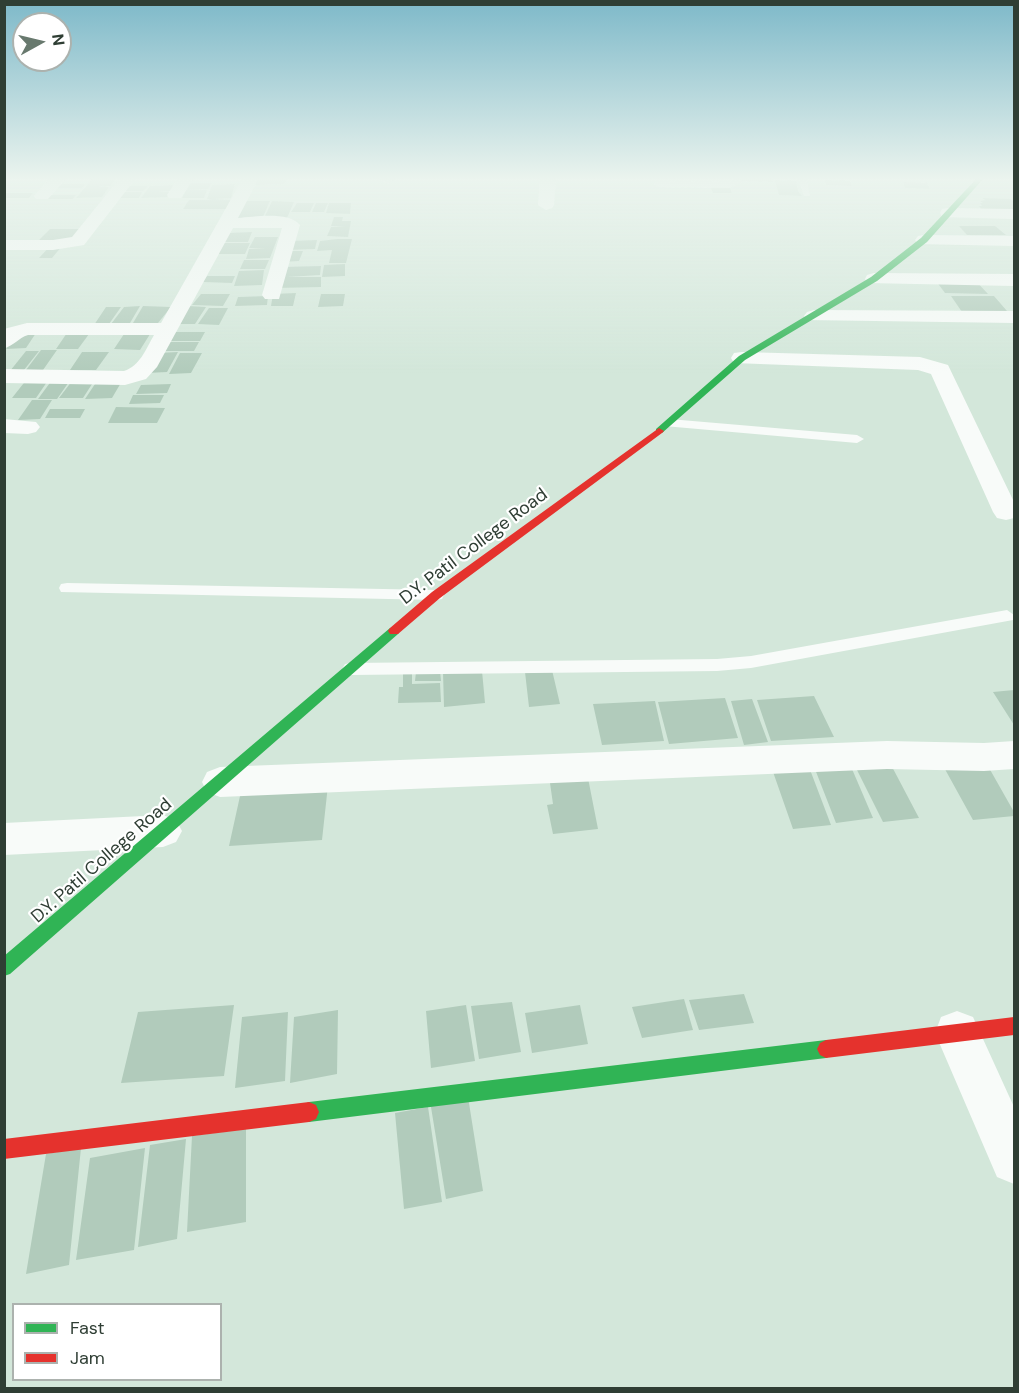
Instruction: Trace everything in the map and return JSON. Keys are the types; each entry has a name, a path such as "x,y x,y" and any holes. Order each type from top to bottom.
{"street":[{"path":"4,244 65,243"},
{"path":"4,376 125,378 138,374 146,367 216,243"},
{"path":"272,295 286,243"},
{"name":"D.Y. Patil College Road","path":"4,968 436,595 669,423 742,357 874,279 920,243"},
{"path":"874,279 1014,280"},
{"path":"814,316 1014,317"},
{"path":"4,342 12,333 27,329 168,329"},
{"path":"742,357 920,364 940,370 1006,512"},
{"path":"220,782 887,755 984,757 1014,755"},
{"path":"4,839 163,831"},
{"path":"4,1149 1014,1026"},
{"path":"957,1033 1014,1160"}],"lane":[{"path":"669,423 857,439"},
{"path":"67,588 436,595"},
{"path":"351,669 717,665 751,662 1006,616"}],"building":[{"path":"224,243 250,243 245,254 218,254"},
{"path":"252,243 276,243 270,258 246,259 249,249 265,249 249,248"},
{"path":"288,243 316,243 315,249 286,250"},
{"path":"319,243 351,243 346,263 329,263 332,250 317,251"},
{"path":"50,246 62,246 52,258 39,258"},
{"path":"286,251 303,251 299,261 282,262"},
{"path":"244,260 269,260 265,269 240,269"},
{"path":"345,264 345,276 322,277 324,265"},
{"path":"321,266 320,275 287,277 321,277 321,287 275,288 281,267"},
{"path":"264,270 262,285 234,286 239,271"},
{"path":"207,276 235,276 232,283 203,282"},
{"path":"936,281 976,281 988,294 945,293"},
{"path":"296,293 293,306 271,306 273,294"},
{"path":"201,294 230,294 223,306 192,305"},
{"path":"321,294 345,294 343,306 318,307"},
{"path":"268,296 267,305 235,306 238,297"},
{"path":"951,296 994,296 1007,311 962,312"},
{"path":"140,306 130,323 111,324 124,307"},
{"path":"143,306 171,307 158,323 133,323"},
{"path":"188,306 206,307 195,324 177,324"},
{"path":"106,307 121,307 109,324 94,325"},
{"path":"209,308 228,308 219,325 198,324"},
{"path":"38,330 26,348 6,349 22,331"},
{"path":"69,330 92,330 78,349 56,349"},
{"path":"126,331 152,331 140,350 114,349"},
{"path":"175,332 205,332 200,341 170,341"},
{"path":"167,342 199,342 194,351 162,351"},
{"path":"41,350 57,350 43,370 26,370"},
{"path":"26,351 39,351 24,370 10,371"},
{"path":"82,352 109,352 96,370 70,370"},
{"path":"178,352 167,372 146,373 158,353"},
{"path":"180,353 202,353 191,373 169,374"},
{"path":"27,379 49,379 36,398 12,398"},
{"path":"71,379 57,399 38,399 52,380"},
{"path":"72,381 94,381 83,398 59,398"},
{"path":"97,381 122,381 112,398 85,399"},
{"path":"171,384 167,393 136,394 141,385"},
{"path":"133,395 164,395 160,403 129,404"},
{"path":"32,400 52,400 40,419 18,420"},
{"path":"116,407 165,408 157,423 108,423"},
{"path":"50,409 85,409 80,418 45,418"},
{"path":"552,670 560,704 529,707 525,672"},
{"path":"440,671 441,681 415,681 416,672"},
{"path":"482,671 485,703 444,707 443,672"},
{"path":"403,672 412,672 412,684 440,683 441,702 398,703 399,687 403,687"},
{"path":"1014,690 1014,725 993,692"},
{"path":"814,696 834,737 771,741 757,700"},
{"path":"725,698 738,738 669,744 658,702"},
{"path":"752,699 768,742 744,745 731,701"},
{"path":"655,701 664,741 602,745 593,704"},
{"path":"984,759 1014,812 1014,816 973,820 941,762"},
{"path":"889,761 919,818 883,822 855,766"},
{"path":"849,762 873,818 836,823 813,764"},
{"path":"809,767 831,825 793,829 772,769"},
{"path":"587,773 598,829 553,834 547,805 553,804 549,776"},
{"path":"328,785 322,840 229,846 242,787"},
{"path":"744,994 754,1023 699,1030 689,1000"},
{"path":"684,999 693,1030 642,1038 632,1007"},
{"path":"512,1002 521,1052 479,1059 471,1006"},
{"path":"234,1005 224,1076 121,1083 138,1012"},
{"path":"466,1005 475,1061 431,1068 426,1011"},
{"path":"580,1005 588,1044 532,1053 525,1013"},
{"path":"338,1010 337,1074 290,1083 294,1017"},
{"path":"288,1012 285,1081 235,1088 242,1017"},
{"path":"468,1097 483,1191 446,1199 430,1101"},
{"path":"428,1107 442,1202 404,1209 395,1113"},
{"path":"246,1129 246,1222 187,1232 192,1136"},
{"path":"186,1139 177,1239 138,1247 150,1145"},
{"path":"81,1148 69,1265 26,1274 46,1154"},
{"path":"145,1148 134,1250 76,1260 90,1158"}],"traffic: fast":[{"path":"659,431 742,358 874,279 920,243"},
{"path":"4,968 394,631"},
{"path":"309,1112 826,1049"}],"traffic: jam":[{"path":"394,631 436,595 659,431"},
{"path":"826,1049 1014,1026"},
{"path":"4,1149 309,1112"}]}
